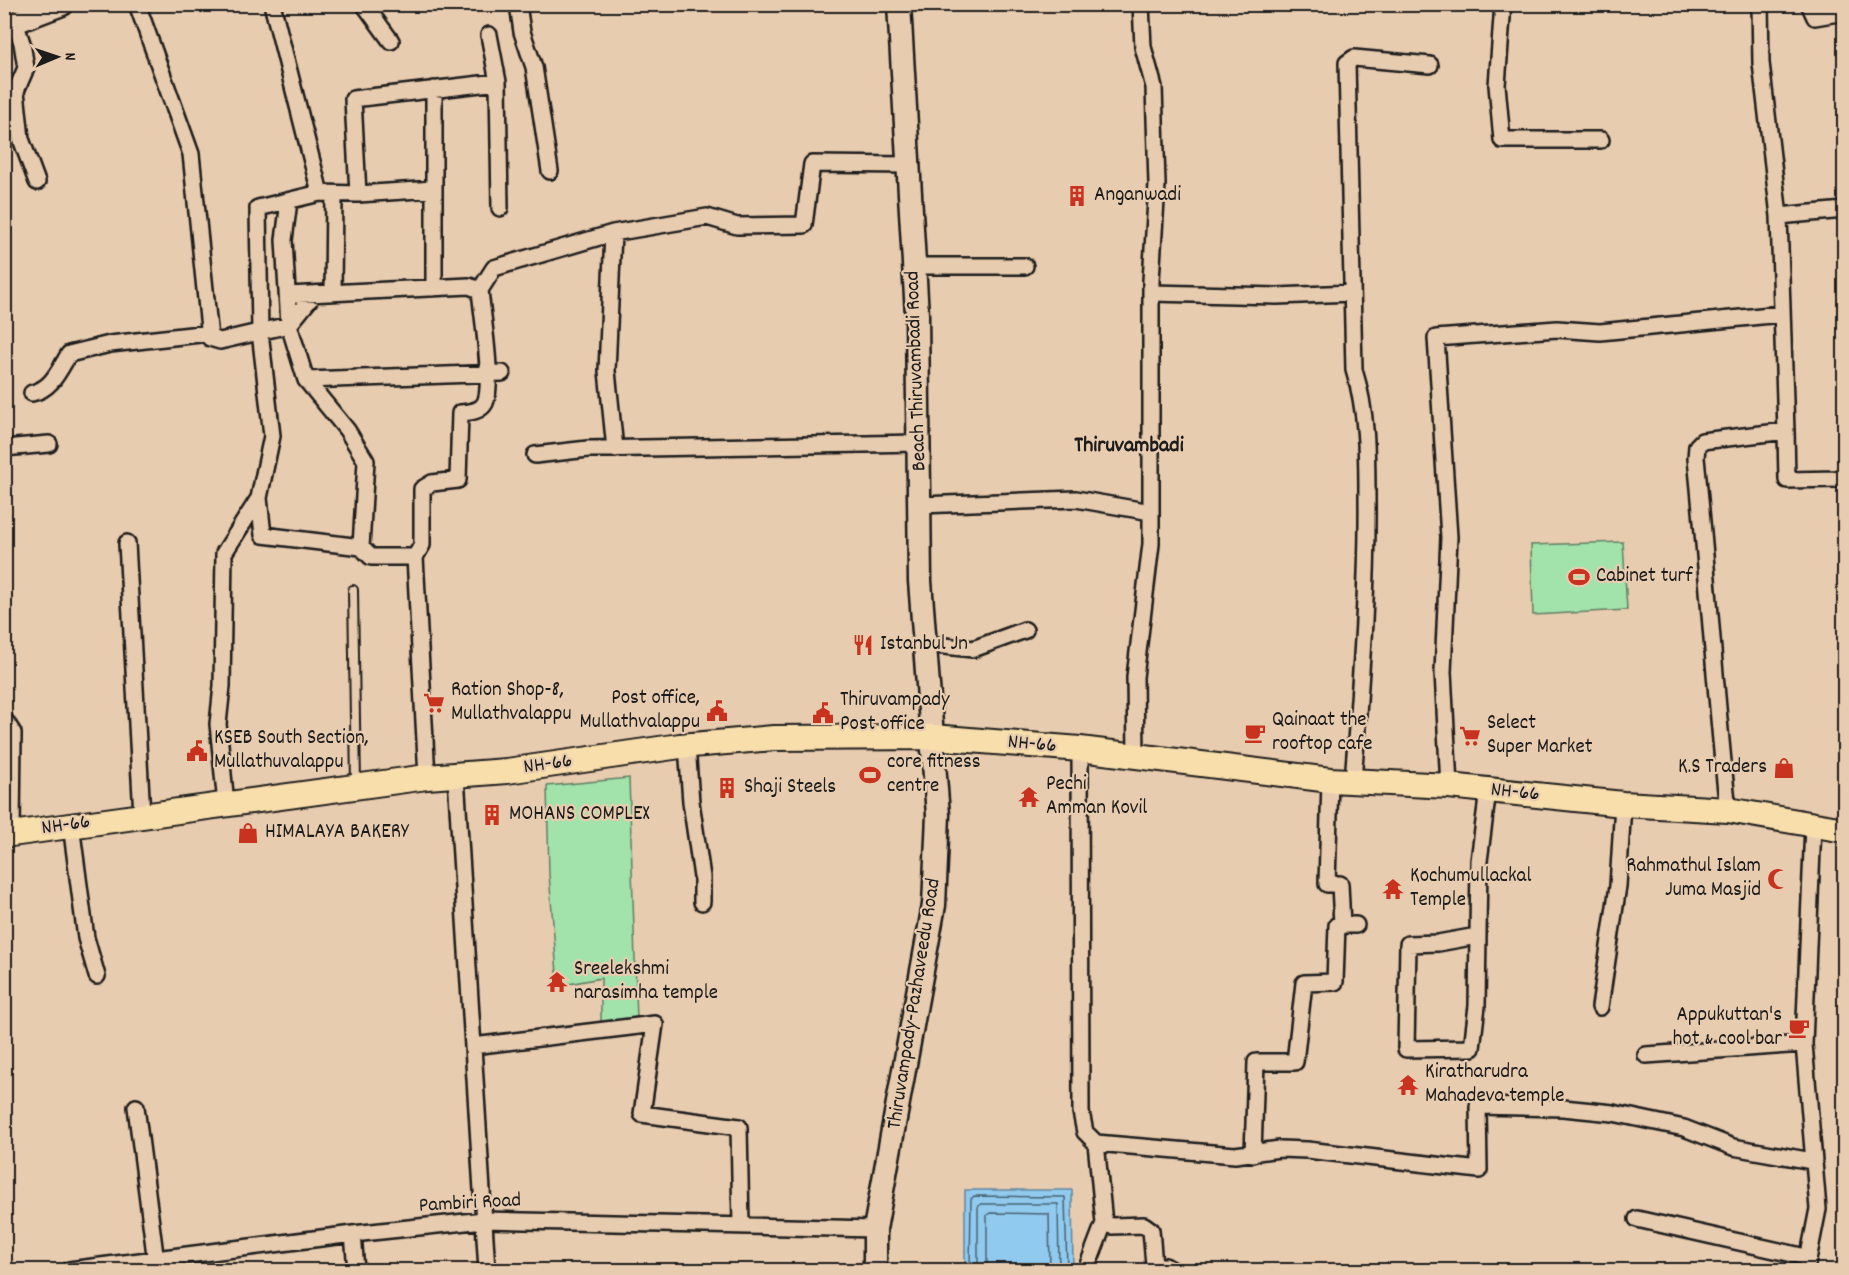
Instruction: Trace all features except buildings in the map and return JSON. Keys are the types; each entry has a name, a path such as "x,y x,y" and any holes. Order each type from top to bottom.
{"main road":[{"path":"10,24 62,4"},
{"name":"Beach Thiruvambadi Road","path":"899,4 914,266 920,442 920,581 933,736"},
{"name":"NH-66","path":"8,834 427,777 507,771 687,745 774,738 933,736 1080,749 1342,781 1449,786 1623,804 1728,810 1845,830"},
{"name":"Thiruvampady-Pazhaveedu Road","path":"875,1270 875,1229 896,1125 934,904 938,815 933,736"}],"street":[{"path":"138,4 191,154 210,338 220,341 289,325 314,294"},
{"path":"272,4 327,193 333,293"},
{"path":"364,4 391,41"},
{"path":"518,4 522,32 534,67 549,171"},
{"path":"1136,757 1136,677 1152,544 1151,293 1157,184 1154,87 1143,47 1141,4"},
{"path":"1503,4 1497,85 1502,140 1602,140"},
{"path":"1760,4 1761,63 1779,216 1787,480 1838,479 1845,475"},
{"path":"1809,4 1815,17 1845,12"},
{"path":"10,24 22,43 26,68 16,91 21,139 37,182"},
{"path":"489,34 498,82 500,208"},
{"path":"1253,1154 1256,1062 1296,1062 1304,983 1335,982 1337,925 1349,925 1340,884 1327,884 1342,781 1368,562 1366,448 1362,397 1354,370 1347,63 1354,58 1430,65"},
{"path":"358,194 353,99 498,82"},
{"path":"434,89 434,288"},
{"path":"427,777 415,557 422,545 422,489 432,483 458,480 460,413 478,410 485,402 495,373 480,290 494,268 613,233 707,217 737,226 804,225 812,164 909,165"},
{"path":"415,557 371,557 361,547 263,535 259,498 272,436 260,332 258,208 327,193 358,194 434,189"},
{"path":"289,201 284,240 289,325 306,380 347,430 366,460 361,547"},
{"path":"1779,216 1845,210"},
{"path":"613,233 607,371 615,449"},
{"path":"914,266 1025,266"},
{"path":"288,295 469,286 480,290"},
{"path":"1151,293 1277,296 1352,293"},
{"path":"1449,786 1443,672 1449,537 1436,338 1557,328 1600,332 1781,314"},
{"path":"32,393 43,391 54,379 69,354 110,344 209,333"},
{"path":"306,380 495,373"},
{"path":"1728,810 1714,690 1697,446 1702,441 1719,438 1786,431"},
{"path":"535,455 615,449 920,442"},
{"path":"4,448 49,444"},
{"path":"226,804 218,723 222,686 224,553 259,498"},
{"path":"920,505 1076,499 1151,512"},
{"path":"127,543 142,815"},
{"path":"926,645 973,649 1025,630"},
{"path":"4,719 13,733 8,834"},
{"path":"687,745 690,802 702,877 702,902"},
{"path":"1080,749 1081,1112 1085,1132 1096,1143 1104,1223 1086,1270"},
{"path":"456,776 487,1270"},
{"path":"1477,936 1438,944 1408,944 1406,1049 1472,1048 1477,1006 1479,861 1488,790"},
{"path":"1600,1007 1618,886 1623,804"},
{"path":"71,825 86,938 97,976"},
{"path":"1637,1219 1806,1264 1818,1209 1812,1161 1804,1044 1812,825"},
{"path":"472,1046 655,1023 642,1114 739,1127 741,1226"},
{"path":"1646,1055 1804,1044"},
{"path":"1096,1143 1234,1155 1280,1149 1307,1150 1479,1170 1478,1106 1563,1108 1612,1113 1684,1128 1733,1147 1812,1161"},
{"path":"136,1107 156,1265"},
{"name":"Pambiri Road","path":"69,1270 156,1265 353,1234 484,1221 875,1229"},
{"path":"1104,1223 1144,1225 1151,1230 1154,1265 1165,1266 1172,1270"},
{"path":"353,1234 356,1270"}],"lane":[{"path":"353,590 356,787"}],"green space":[{"name":"Cabinet turf","path":"1623,542 1627,610 1533,615 1531,545"},
{"path":"629,778 637,1021 601,1026 601,978 558,986 549,874 547,786"}],"water":[{"path":"965,1190 1072,1190 1073,1270 965,1270"}],"place":[{"name":"Anganwadi","path":"1077,196"},
{"name":"Cabinet turf","path":"1579,577"},
{"name":"Istanbul Jn","path":"863,645"},
{"name":"Ration Shop-8, Mullathvalappu","path":"434,703"},
{"name":"Post office, Mullathvalappu","path":"717,711"},
{"name":"Thiruvampady Post office","path":"823,713"},
{"name":"Qainaat the rooftop cafe","path":"1255,733"},
{"name":"Select Super Market","path":"1470,736"},
{"name":"KSEB South Section, Mullathuvalappu","path":"197,751"},
{"name":"K.S Traders","path":"1784,768"},
{"name":"core fitness centre","path":"870,775"},
{"name":"Shaji Steels","path":"727,788"},
{"name":"Pechi Amman Kovil","path":"1029,797"},
{"name":"MOHANS COMPLEX","path":"492,815"},
{"name":"HIMALAYA BAKERY","path":"248,833"},
{"name":"Rahmathul Islam Juma Masjid","path":"1778,879"},
{"name":"Kochumullackal Temple","path":"1393,889"},
{"name":"Sreelekshmi narasimha temple","path":"557,982"},
{"name":"Appukuttan's hot & cool bar","path":"1799,1028"},
{"name":"Kiratharudra Mahadeva temple","path":"1408,1085"}],"district":[{"name":"Thiruvambadi","path":"1129,446"}]}
